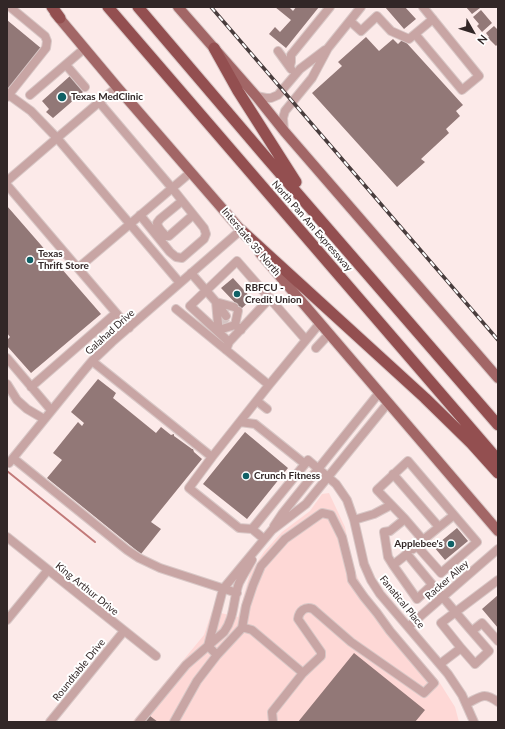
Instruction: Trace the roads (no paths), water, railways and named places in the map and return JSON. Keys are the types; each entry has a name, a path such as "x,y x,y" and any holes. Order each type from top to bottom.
{"highway":[{"path":"51,7 60,18"},
{"name":"North Pan Am Expressway","path":"108,7 498,460"},
{"name":"North Pan Am Expressway","path":"138,7 498,425"},
{"path":"214,48 238,91 321,221"},
{"path":"241,230 430,403 471,443 498,474"}],"main road":[{"path":"178,7 498,378"},
{"name":"Interstate 35 North","path":"60,18 117,87 498,531"}],"street":[{"path":"10,7 45,36 47,41 46,48 8,96 31,111 57,138 180,283"},
{"path":"290,66 291,55 330,7"},
{"path":"284,131 283,118 285,111 312,78 328,48 361,7"},
{"path":"415,34 462,90 479,76 423,7"},
{"path":"350,21 361,30 377,16 391,31 409,39 433,19"},
{"path":"30,95 85,48"},
{"path":"256,96 266,98 275,97 278,95 300,68 328,48"},
{"path":"278,51 295,74"},
{"path":"66,65 85,87"},
{"path":"289,82 301,91"},
{"path":"7,181 117,87"},
{"path":"99,102 172,188 204,228 206,234 204,239 182,258 176,257 170,252 140,215"},
{"path":"78,268 190,172"},
{"path":"7,186 128,328"},
{"path":"182,201 157,223 160,231 166,236 169,236 193,215"},
{"name":"Galahad Drive","path":"223,589 160,568 139,558 11,461 92,361 241,230"},
{"path":"229,342 190,306 237,261 306,340"},
{"path":"191,273 229,319 229,342 226,350"},
{"path":"229,319 270,298"},
{"path":"216,302 229,319"},
{"path":"176,309 269,385"},
{"path":"31,386 116,313"},
{"path":"263,540 252,529 239,528 189,488 257,400 320,323"},
{"path":"316,348 329,334"},
{"path":"7,358 51,410"},
{"path":"92,361 212,457"},
{"path":"7,384 17,400 27,409 44,419"},
{"path":"208,646 223,589 272,530 282,514 379,393"},
{"path":"257,400 267,409"},
{"path":"272,530 306,504 388,403"},
{"path":"240,422 255,424 305,464 252,529"},
{"name":"Fanatical Place","path":"305,464 308,460 328,477 336,484 347,500 354,520 364,564 371,580 380,594 448,674 462,695 474,722"},
{"path":"408,461 477,542 441,573 405,519 391,505 377,490 408,461"},
{"path":"393,474 439,527"},
{"path":"354,520 374,514 391,505"},
{"path":"174,722 197,680 217,655 242,628 252,585 261,566 285,539 322,513 331,515 342,537 352,580 390,631 434,683 424,693 351,642 313,609 308,608 300,612 298,619 321,656 303,673 272,712 273,722"},
{"path":"392,565 454,515"},
{"path":"405,519 390,531 384,532 388,557 392,565 417,599 432,585"},
{"name":"King Arthur Drive","path":"7,537 156,656"},
{"path":"139,722 186,665 229,626 239,583 263,540"},
{"name":"Racker Alley","path":"408,627 498,549"},
{"path":"407,554 442,597 455,612 472,631 489,651 475,664 441,623 455,612 498,580"},
{"path":"7,620 48,570"},
{"path":"223,589 237,593"},
{"path":"216,615 231,619"},
{"path":"472,631 482,623 498,642"},
{"path":"242,628 252,630 303,673"},
{"name":"Roundtable Drive","path":"50,722 124,631"},
{"path":"208,646 217,655"},
{"path":"440,664 461,648"},
{"path":"466,704 485,695 490,696 498,702"}],"waterway":[{"path":"7,471 95,542"}],"tunnel":[{"path":"223,319 227,323"}],"railway":[{"path":"211,7 498,340"}],"place":[{"name":"Texas MedClinic","path":"62,97"},
{"name":"Texas Thrift Store","path":"30,260"},
{"name":"RBFCU - Credit Union","path":"237,294"},
{"name":"Crunch Fitness","path":"246,476"},
{"name":"Applebee's","path":"451,544"}]}
